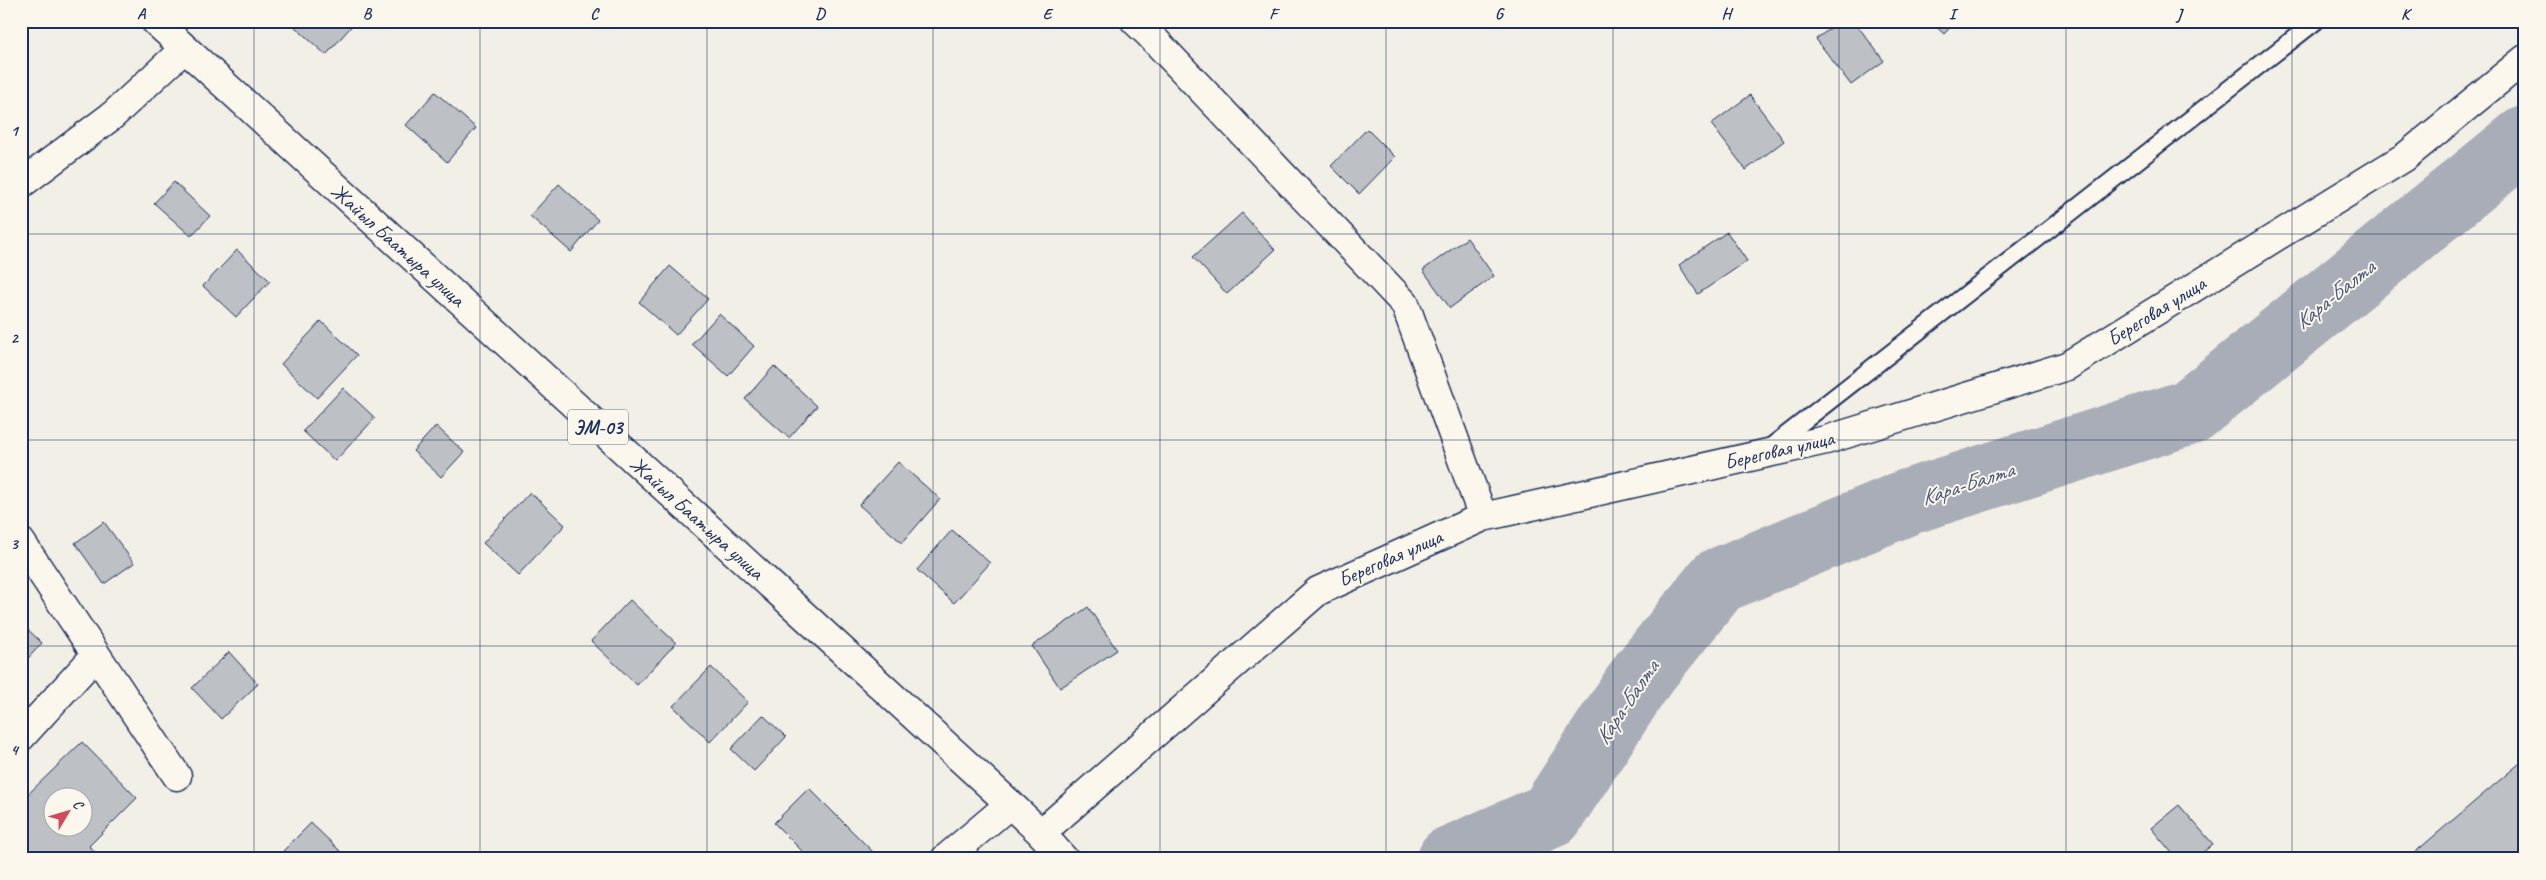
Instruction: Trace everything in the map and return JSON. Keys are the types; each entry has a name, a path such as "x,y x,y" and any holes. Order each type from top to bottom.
{"main road":[{"name":"Жайыл Баатыра улица","path":"155,21 1010,804 1041,833 1064,859"},
{"path":"1135,21 1163,48 1405,304 1483,517"},
{"path":"21,184 113,115 184,49"},
{"name":"Береговая улица","path":"1041,833 1318,591 1483,517 1826,440 2067,366 2405,157 2525,59"},
{"path":"21,542 177,776"},
{"path":"21,737 96,655"},
{"path":"948,855 1010,804"},
{"name":"Жайыл Баатыра улица","path":"1041,833 1077,859"}],"lane":[{"path":"1760,455 2316,21"}],"building":[{"path":"300,21 356,21 326,55 295,27"},
{"path":"1840,21 1854,21 1884,61 1851,85 1816,39"},
{"path":"1930,21 1956,21 1944,34"},
{"path":"435,92 476,128 447,162 406,125"},
{"path":"1750,95 1784,141 1746,170 1711,124"},
{"path":"1367,129 1395,157 1359,194 1331,166"},
{"path":"174,182 210,216 191,236 154,203"},
{"path":"559,184 598,220 571,252 530,216"},
{"path":"1242,213 1275,250 1227,294 1193,257"},
{"path":"1727,232 1747,261 1698,294 1679,265"},
{"path":"1467,238 1494,276 1450,308 1423,270"},
{"path":"237,250 270,281 236,317 203,286"},
{"path":"670,266 708,299 676,335 639,302"},
{"path":"719,314 754,346 728,376 692,344"},
{"path":"321,321 357,355 317,398 281,364"},
{"path":"774,366 817,406 789,438 745,399"},
{"path":"343,388 375,418 335,461 303,431"},
{"path":"436,426 464,452 441,477 413,451"},
{"path":"898,462 940,499 902,543 859,505"},
{"path":"530,492 565,525 518,575 483,543"},
{"path":"104,522 134,563 104,584 75,543"},
{"path":"952,530 990,563 954,603 917,570"},
{"path":"630,600 676,643 637,685 591,641"},
{"path":"1088,607 1117,650 1060,688 1032,646"},
{"path":"21,623 42,643 21,666"},
{"path":"229,652 258,684 221,719 192,688"},
{"path":"711,667 748,702 710,742 673,706"},
{"path":"763,715 786,737 754,771 731,749"},
{"path":"82,742 137,798 89,846 102,859 21,859 21,801"},
{"path":"2520,763 2525,769 2525,852 2517,859 2407,859"},
{"path":"809,788 880,859 810,859 774,823"},
{"path":"2179,805 2213,844 2195,859 2177,859 2151,828"},
{"path":"311,823 340,851 333,859 279,859 277,857"}],"waterway":[{"name":"Кара-Балта","path":"1450,859 1551,815 1643,674 1718,581 1908,502 2190,412 2525,139"}]}
